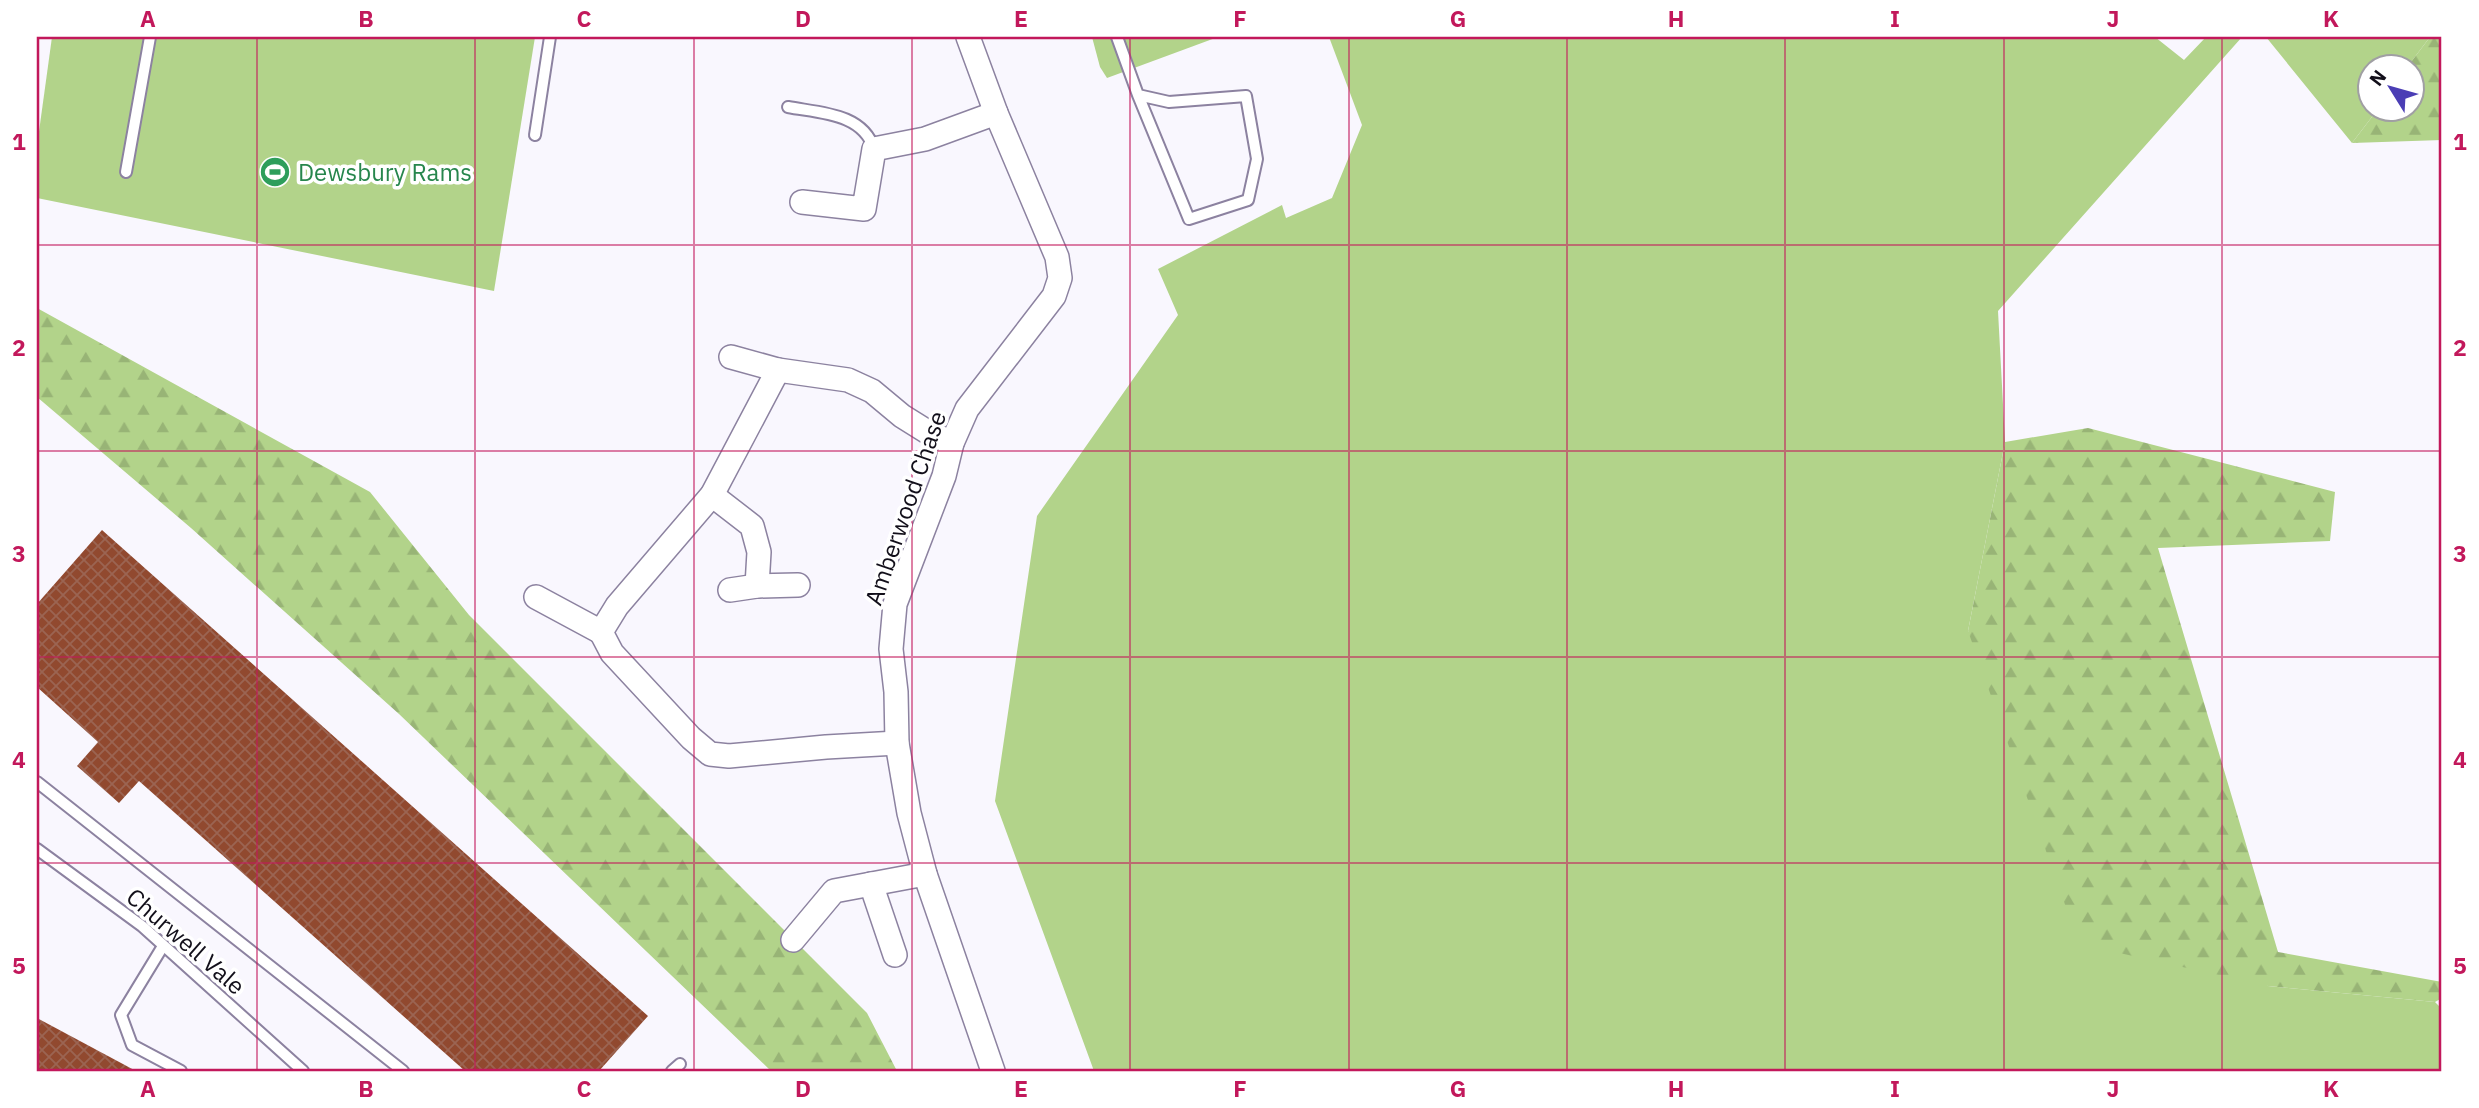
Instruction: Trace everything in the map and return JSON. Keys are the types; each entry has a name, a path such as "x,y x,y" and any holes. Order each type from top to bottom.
{"street":[{"name":"Amberwood Chase","path":"968,37 996,114 1057,257 1060,278 1055,296 967,408 895,604 891,649 896,692 897,743 909,813 925,874 993,1071"},
{"path":"802,202 864,209 874,149 925,139 996,114"},
{"path":"731,357 778,370 848,380 872,391 910,421 952,443"},
{"path":"601,632 617,606 712,495 778,370"},
{"path":"712,495 752,526 759,552 757,586"},
{"path":"730,590 797,585"},
{"path":"536,597 601,632 612,653 691,738 710,754 729,756 897,743"},
{"path":"793,940 834,891 925,874"},
{"path":"871,884 895,955"}],"lane":[{"path":"126,172 150,37"},
{"path":"535,135 550,37"},
{"path":"1117,37 1138,95 1189,219 1248,200 1257,159 1246,96 1168,102 1138,95"},
{"path":"788,107 856,123 870,136 874,149"},
{"path":"37,782 403,1071"},
{"name":"Churwell Vale","path":"37,849 142,926 303,1071"},
{"path":"163,946 121,1015 132,1045 181,1071"}],"green space":[{"name":"Dewsbury Rams","path":"52,37 535,37 494,291 37,198 37,146"},
{"path":"1092,37 1218,37 1107,78 1100,67"},
{"path":"1329,37 2155,37 2184,60 2206,37 2242,37 1998,311 2005,442 1968,631 2268,986 2435,1002 2442,1009 2442,1071 1094,1071 995,801 1037,516 1178,315 1158,269 1282,205 1286,218 1332,198 1362,125"},
{"path":"2266,37 2430,37 2419,52 2356,52 2356,122 2368,122 2352,143"},
{"path":"2430,37 2442,37 2442,140 2352,143 2368,122 2426,122 2426,52 2419,52"},
{"path":"37,308 370,492 469,615 867,1013 897,1071 771,1071 399,714 191,528 37,397"},
{"path":"2088,428 2335,492 2330,541 2158,548 2278,952 2442,982 2442,998 2435,1002 2268,986 2079,944 1968,631 2005,442"}],"building":[{"path":"102,530 648,1016 599,1071 465,1071 139,781 119,803 77,766 98,742 37,687 37,604"},
{"path":"37,1018 136,1071 37,1071"}],"place":[{"name":"Dewsbury Rams","path":"275,172"}]}
